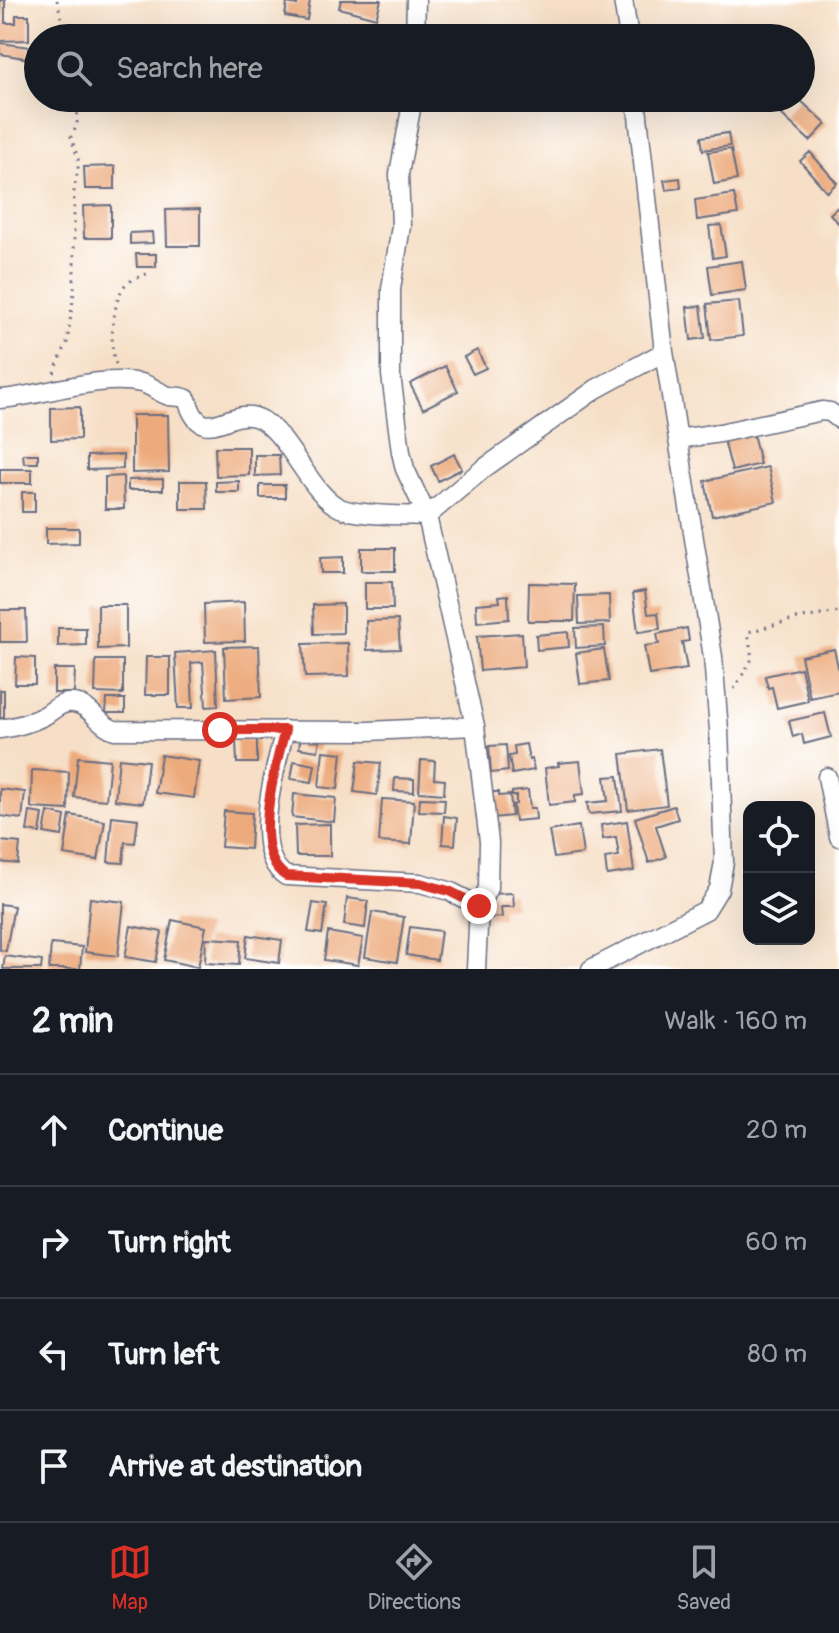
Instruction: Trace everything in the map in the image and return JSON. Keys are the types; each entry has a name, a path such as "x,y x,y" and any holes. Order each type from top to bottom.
{"street":[{"path":"415,24 416,0"},
{"path":"623,0 627,24"},
{"path":"410,112 399,174 401,226 391,289 391,375 405,469 427,516 475,726 489,842 488,888 479,906 476,969"},
{"path":"591,969 706,910 719,889 724,862 713,657 664,352 638,112"},
{"path":"0,399 125,381 145,383 168,396 187,399 191,416 199,423 208,425 249,416 260,419 275,431 312,480 340,508 427,516 483,469 596,389 664,352"},
{"path":"678,439 822,411 830,412 839,419"},
{"path":"0,729 20,726 72,702 115,730 368,731 475,726"},
{"path":"285,730 272,783 267,833 273,864 279,871 286,876 420,883 449,891 479,906"},
{"path":"827,777 839,837"}],"path":[{"path":"57,0 63,24"},
{"path":"48,392 72,322 74,192 79,162 71,137 77,125 77,112"},
{"path":"125,381 111,349 118,302 129,282 149,273"},
{"path":"730,700 735,685 752,659 748,632 839,612"}],"building":[{"path":"0,0 5,0 5,23 16,23 16,15 29,15 29,24 24,24 24,40 0,41"},
{"path":"297,0 310,0 307,20 285,16 287,3 297,5"},
{"path":"341,0 381,0 376,18 339,8"},
{"path":"0,43 24,46 24,58 0,54"},
{"path":"785,112 813,112 826,124 810,141 782,115"},
{"path":"728,133 730,146 703,150 701,137"},
{"path":"731,149 737,180 714,184 708,152"},
{"path":"810,152 837,183 827,192 800,161"},
{"path":"115,166 115,189 85,189 84,167"},
{"path":"680,178 681,188 666,190 664,180"},
{"path":"734,194 738,214 697,220 695,200"},
{"path":"111,205 111,238 84,238 83,206"},
{"path":"839,206 839,224 830,214"},
{"path":"200,209 200,246 167,246 166,210"},
{"path":"721,225 726,256 713,258 709,226"},
{"path":"152,232 153,243 130,244 130,233"},
{"path":"136,254 156,254 156,267 137,267"},
{"path":"742,261 746,290 712,295 708,266"},
{"path":"739,301 743,336 711,340 707,304"},
{"path":"701,306 705,338 691,340 687,307"},
{"path":"477,350 486,368 473,374 464,357"},
{"path":"445,366 458,391 423,409 410,384"},
{"path":"80,407 80,439 51,440 51,408"},
{"path":"132,415 168,415 169,472 132,473"},
{"path":"753,433 760,464 732,471 724,440"},
{"path":"215,447 249,447 249,475 216,476"},
{"path":"23,454 38,454 38,463 24,463"},
{"path":"454,454 462,469 438,481 431,466"},
{"path":"123,455 123,469 87,470 87,456"},
{"path":"255,455 279,455 280,475 255,476"},
{"path":"768,467 776,502 712,516 705,481"},
{"path":"0,469 32,469 32,483 0,483"},
{"path":"123,476 124,509 105,509 105,477"},
{"path":"163,479 163,490 128,490 128,480"},
{"path":"180,481 206,481 207,509 180,509"},
{"path":"239,481 239,492 216,492 216,482"},
{"path":"260,485 285,485 285,498 260,498"},
{"path":"22,492 35,492 35,512 22,512"},
{"path":"46,528 79,528 79,543 46,544"},
{"path":"361,548 395,548 395,571 361,571"},
{"path":"343,557 343,573 321,573 320,558"},
{"path":"365,582 392,582 393,609 365,609"},
{"path":"529,583 575,584 574,621 528,621"},
{"path":"645,591 648,614 658,613 660,629 638,632 633,593"},
{"path":"508,595 509,619 477,622 476,604 500,602 499,596"},
{"path":"609,595 610,623 579,624 578,596"},
{"path":"244,602 245,641 205,642 204,604"},
{"path":"343,604 343,633 314,634 313,605"},
{"path":"98,605 126,605 126,648 98,649"},
{"path":"0,610 26,610 27,642 0,642"},
{"path":"398,620 400,649 367,650 366,621"},
{"path":"604,627 605,646 576,648 575,628"},
{"path":"58,628 86,628 86,645 58,646"},
{"path":"687,628 689,641 682,642 687,669 649,675 644,646 659,644 657,634"},
{"path":"568,632 569,647 537,650 536,635"},
{"path":"522,633 524,667 480,671 477,636"},
{"path":"348,643 349,676 305,677 303,644"},
{"path":"259,646 261,697 226,699 224,647"},
{"path":"604,649 609,681 580,684 576,653"},
{"path":"834,649 839,671 839,692 810,698 801,656"},
{"path":"216,650 218,706 206,707 203,662 191,663 193,708 178,708 175,653"},
{"path":"16,657 35,658 35,684 15,684"},
{"path":"146,657 170,657 170,695 145,695"},
{"path":"96,660 123,660 123,694 95,693"},
{"path":"801,668 808,701 777,708 772,687 768,688 765,676"},
{"path":"54,669 75,669 74,693 54,693"},
{"path":"0,690 4,690 4,718 0,718"},
{"path":"107,699 125,699 125,713 106,713"},
{"path":"825,713 831,737 804,744 802,734 793,737 789,721"},
{"path":"301,734 320,738 318,751 299,748"},
{"path":"236,740 257,740 257,763 237,763"},
{"path":"526,744 534,770 512,774 509,756 515,755 514,746"},
{"path":"506,745 508,771 491,773 489,746"},
{"path":"660,749 667,805 628,810 621,754"},
{"path":"323,751 342,753 338,789 319,787"},
{"path":"161,755 199,761 194,798 155,793"},
{"path":"78,757 110,760 106,800 74,797"},
{"path":"119,758 148,761 143,803 115,800"},
{"path":"421,760 435,761 434,779 445,780 444,794 419,792"},
{"path":"294,761 315,765 312,782 291,779"},
{"path":"358,761 381,763 377,795 354,792"},
{"path":"580,761 584,794 575,795 575,802 549,805 545,768"},
{"path":"32,770 69,772 68,810 31,808"},
{"path":"618,776 622,811 589,814 587,803 608,801 605,777"},
{"path":"395,778 414,779 414,792 394,791"},
{"path":"0,789 25,792 22,819 0,816"},
{"path":"528,790 530,808 535,808 536,819 515,821 513,805 516,804 516,796 512,796 512,792"},
{"path":"491,792 499,792 499,796 510,795 512,816 493,818"},
{"path":"294,794 336,798 334,822 292,817"},
{"path":"420,798 445,799 444,812 419,811"},
{"path":"382,799 414,801 411,844 379,842"},
{"path":"674,806 678,819 656,826 666,857 649,863 635,818"},
{"path":"224,811 252,813 250,849 221,847"},
{"path":"30,812 43,814 40,833 27,831"},
{"path":"48,812 65,816 62,836 44,833"},
{"path":"70,815 105,821 98,860 64,855"},
{"path":"112,816 138,819 135,843 125,842 123,863 108,862"},
{"path":"444,816 457,818 455,845 442,844"},
{"path":"627,821 634,871 607,875 605,858 619,856 616,837 603,839 601,825"},
{"path":"330,824 330,856 296,856 295,825"},
{"path":"579,826 583,854 554,858 549,831"},
{"path":"0,841 20,843 18,864 0,862"},
{"path":"513,893 514,907 501,907 502,917 490,918 489,894"},
{"path":"90,898 124,902 118,956 85,952"},
{"path":"347,898 368,901 365,928 344,925"},
{"path":"313,903 327,905 322,934 308,932"},
{"path":"0,904 14,906 6,951 0,950"},
{"path":"372,912 404,917 397,962 365,957"},
{"path":"172,920 206,927 198,967 164,960"},
{"path":"131,926 162,932 156,962 125,957"},
{"path":"410,927 441,931 437,960 406,955"},
{"path":"328,932 363,938 358,965 324,960"},
{"path":"248,935 282,940 279,963 245,958"},
{"path":"206,938 241,940 239,965 205,963"},
{"path":"51,944 82,947 80,969 49,969"},
{"path":"5,956 42,961 41,969 3,969"}],"route":[{"path":"220,730 285,730 272,783 267,833 273,864 286,876 420,883 449,891 479,906"}]}
